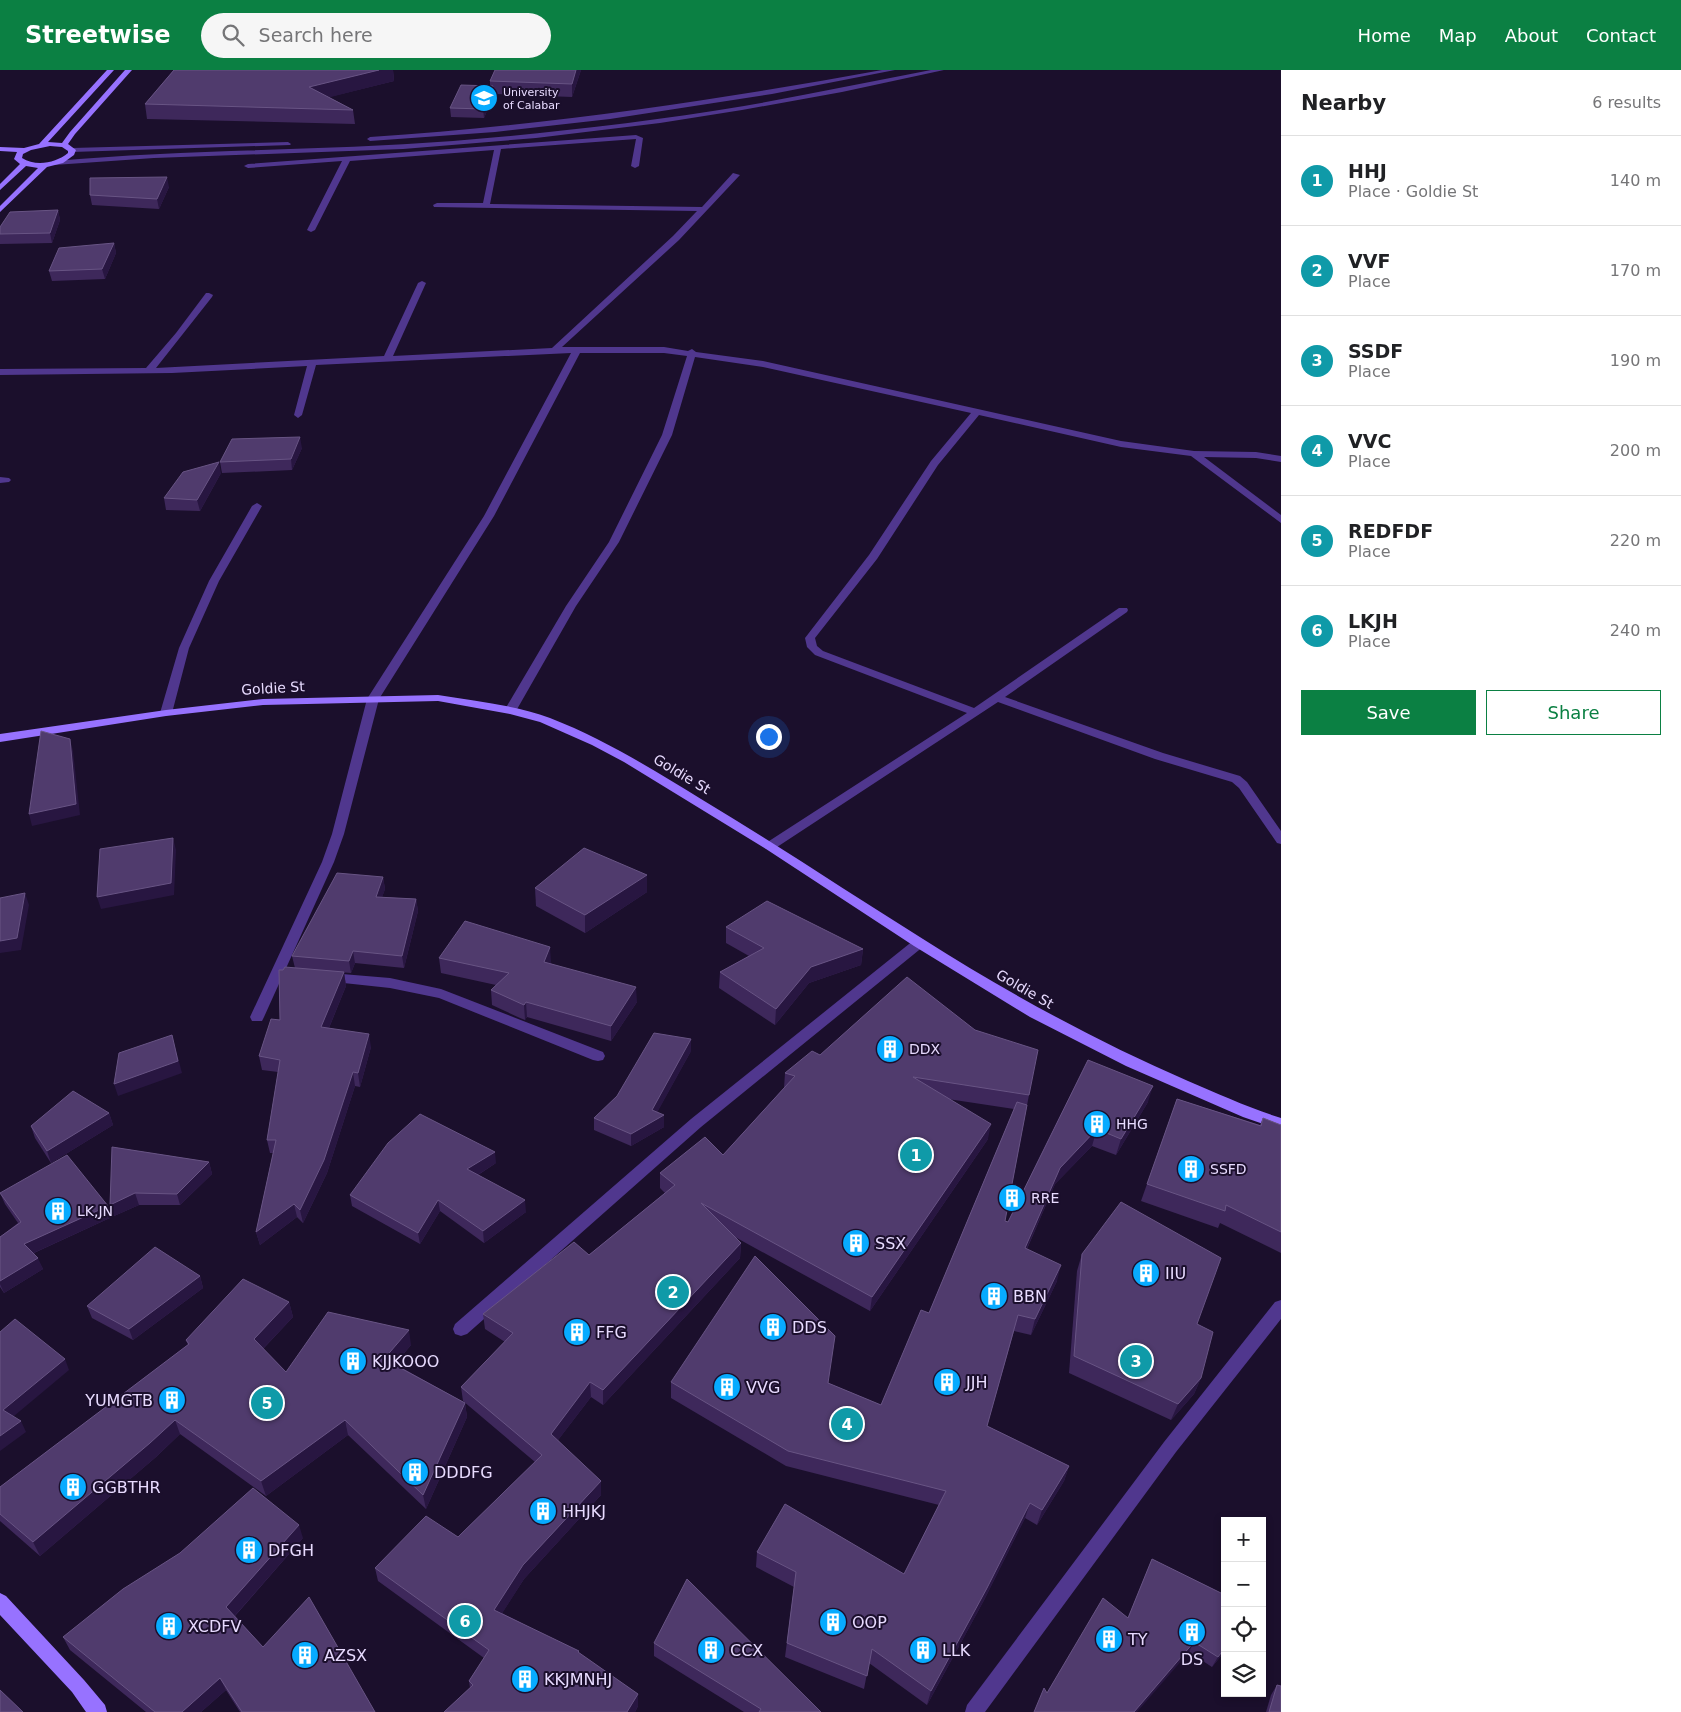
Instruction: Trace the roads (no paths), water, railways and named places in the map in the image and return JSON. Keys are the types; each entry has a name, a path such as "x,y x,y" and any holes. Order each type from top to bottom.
{"main road":[{"path":"42,144 111,70"},
{"path":"64,145 72,133 129,70"},
{"path":"0,149 24,150 42,144 64,145 72,150 68,157 46,164 25,163 18,156"},
{"path":"0,156 18,156 24,150"},
{"path":"0,188 25,163"},
{"path":"0,210 46,164"},
{"name":"Goldie St","path":"0,738 166,713 263,702 438,698 510,711 544,720 628,758 770,846 919,944 1035,1013 1131,1062 1248,1113 1281,1124"},
{"path":"0,1602 78,1686 98,1712"}],"street":[{"path":"362,140 497,130 622,116 892,70"},
{"path":"54,163 126,157 271,153 412,146 574,132 669,120 782,102 941,70"},
{"path":"248,166 640,138 635,166"},
{"path":"72,150 346,141"},
{"path":"486,205 498,148"},
{"path":"312,230 346,159"},
{"path":"554,350 676,238 736,175"},
{"path":"437,204 704,209"},
{"path":"387,359 422,283"},
{"path":"149,370 179,335 208,295"},
{"path":"0,372 149,370 554,350 655,349 692,352 763,364 1122,444 1194,454 1256,455 1281,459"},
{"path":"257,1017 328,862 338,834 373,699 489,516 577,350"},
{"path":"510,711 618,533 667,435 692,352"},
{"path":"298,415 312,363"},
{"path":"975,712 819,653 812,647 810,638 873,557 934,463 977,412"},
{"path":"1194,454 1281,520"},
{"path":"166,713 184,648 210,590 257,506"},
{"path":"770,846 997,698 1123,610"},
{"path":"997,698 1158,756 1236,779 1243,785 1281,840"},
{"path":"461,1329 696,1123 919,944"},
{"path":"277,973 296,974"},
{"path":"315,976 390,983 441,994 598,1056"},
{"path":"974,1712 1170,1447 1281,1307"}],"place":[{"name":"University of Calabar","path":"484,98"},
{"name":"DDX","path":"890,1049"},
{"name":"HHG","path":"1097,1124"},
{"name":"HHJ","path":"916,1155"},
{"name":"SSFD","path":"1191,1169"},
{"name":"RRE","path":"1012,1198"},
{"name":"LK,JN","path":"58,1211"},
{"name":"SSX","path":"856,1243"},
{"name":"IIU","path":"1146,1273"},
{"name":"VVF","path":"673,1292"},
{"name":"BBN","path":"994,1296"},
{"name":"DDS","path":"773,1327"},
{"name":"FFG","path":"577,1332"},
{"name":"KJJKOOO","path":"353,1361"},
{"name":"SSDF","path":"1136,1361"},
{"name":"JJH","path":"947,1382"},
{"name":"VVG","path":"727,1387"},
{"name":"YUMGTB","path":"172,1400"},
{"name":"REDFDF","path":"267,1403"},
{"name":"VVC","path":"847,1424"},
{"name":"DDDFG","path":"415,1472"},
{"name":"GGBTHR","path":"73,1487"},
{"name":"HHJKJ","path":"543,1511"},
{"name":"DFGH","path":"249,1550"},
{"name":"LKJH","path":"465,1621"},
{"name":"OOP","path":"833,1622"},
{"name":"XCDFV","path":"169,1626"},
{"name":"DS","path":"1192,1632"},
{"name":"TY","path":"1109,1639"},
{"name":"CCX","path":"711,1650"},
{"name":"LLK","path":"923,1650"},
{"name":"AZSX","path":"305,1655"},
{"name":"KKJMNHJ","path":"525,1679"}]}
